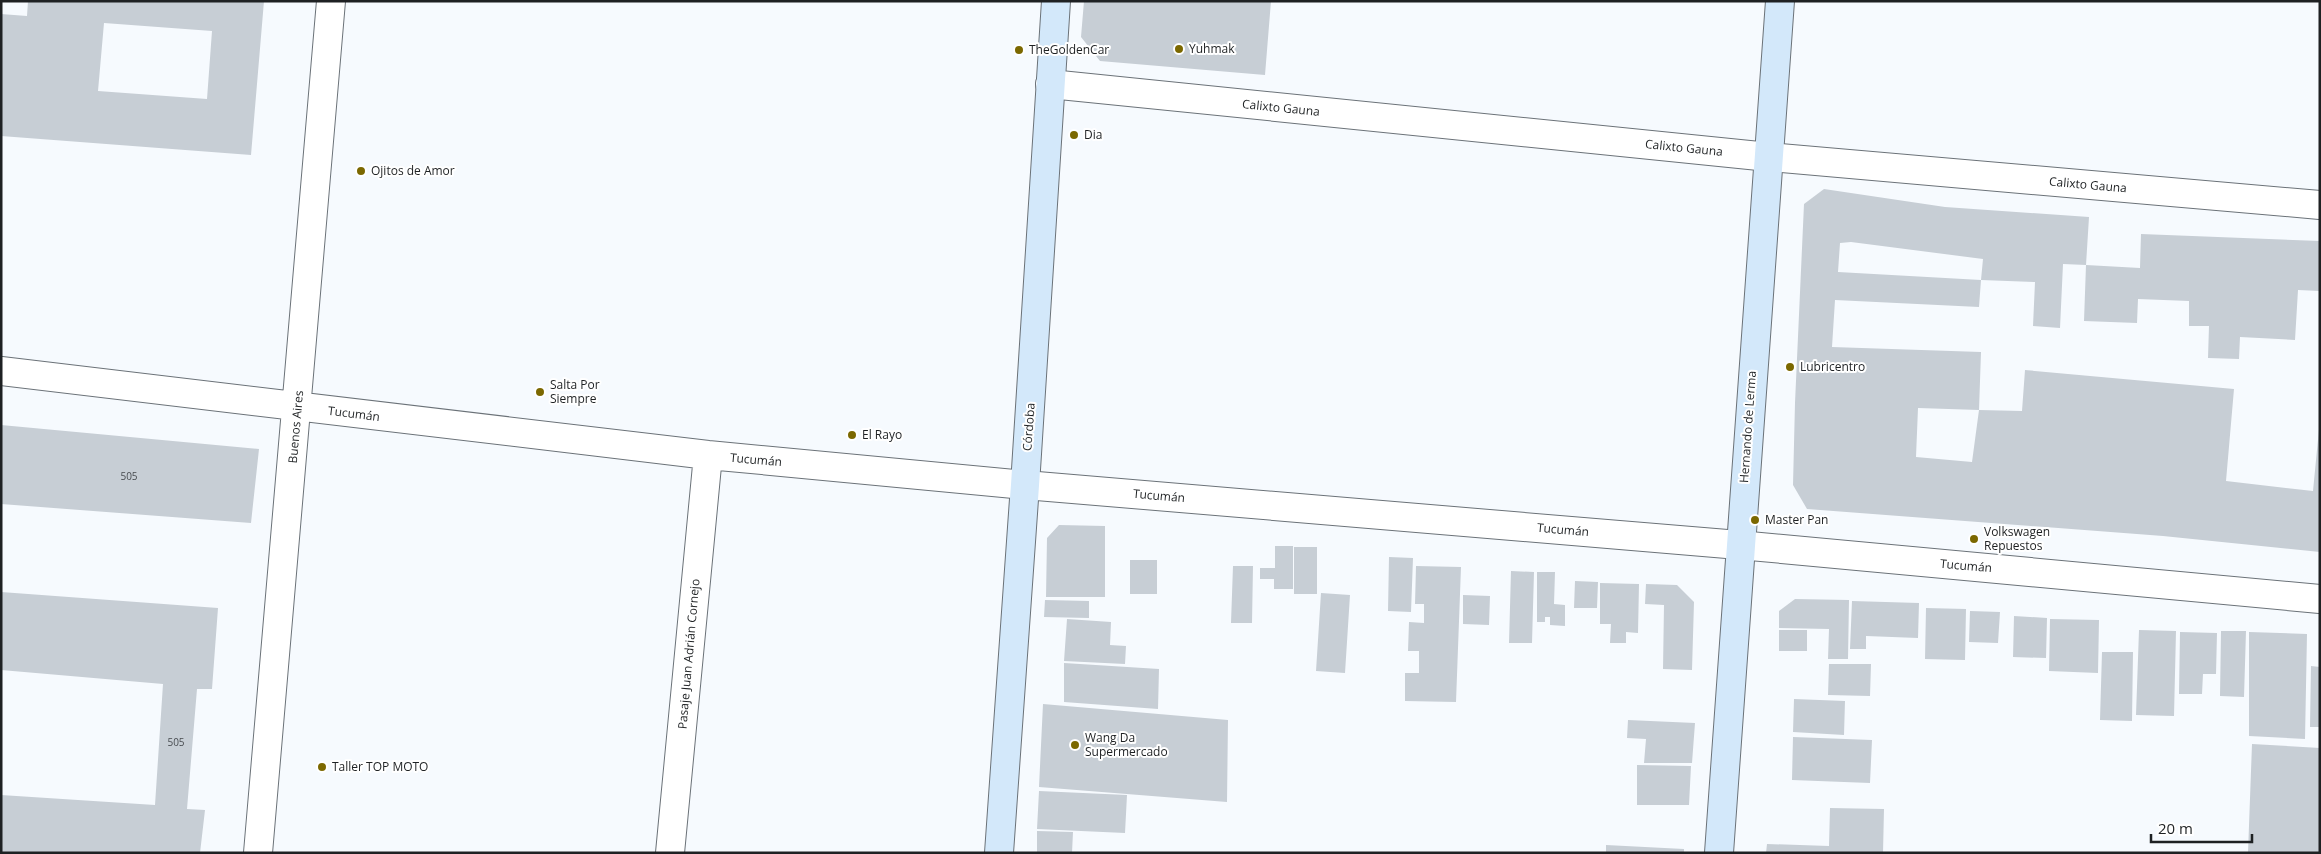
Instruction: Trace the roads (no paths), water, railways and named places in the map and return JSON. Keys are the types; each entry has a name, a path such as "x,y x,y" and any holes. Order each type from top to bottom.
{"main road":[{"name":"Córdoba","path":"998,853 1025,485 1056,1"},
{"name":"Hernando de Lerma","path":"1719,853 1739,544 1780,1"}],"street":[{"name":"Buenos Aires","path":"258,853 298,407 331,1"},
{"name":"Calixto Gauna","path":"1050,84 1769,156 2320,205"},
{"name":"Tucumán","path":"1,371 708,455 1025,485 1739,544 2320,599"},
{"name":"Pasaje Juan Adrián Cornejo","path":"670,853 708,455"}],"place":[{"name":"Yuhmak","path":"1179,49"},
{"name":"TheGoldenCar","path":"1019,50"},
{"name":"Dia","path":"1074,135"},
{"name":"Ojitos de Amor","path":"361,171"},
{"name":"Lubricentro","path":"1790,367"},
{"name":"Salta Por Siempre","path":"540,392"},
{"name":"El Rayo","path":"852,435"},
{"name":"Master Pan","path":"1755,520"},
{"name":"Volkswagen Repuestos","path":"1974,539"},
{"name":"Wang Da Supermercado","path":"1075,745"},
{"name":"Taller TOP MOTO","path":"322,767"}]}
